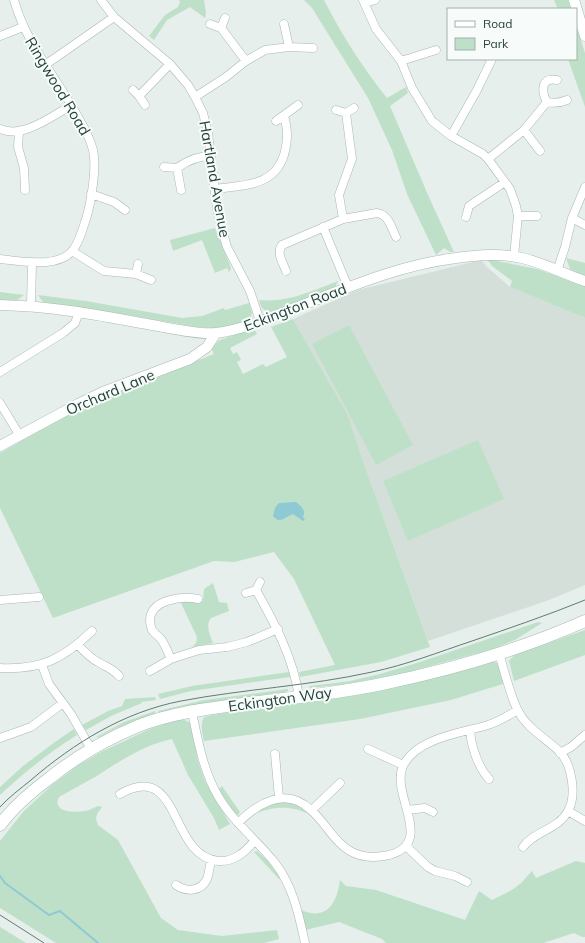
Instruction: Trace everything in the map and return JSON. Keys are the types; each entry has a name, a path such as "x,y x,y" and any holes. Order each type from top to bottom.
{"main road":[{"name":"Eckington Way","path":"0,825 8,814 36,788 74,759 91,749 139,726 159,719 213,708 299,697 381,684 451,668 543,638 585,621"}],"street":[{"name":"Ringwood Road","path":"14,0 23,27 36,51 72,105 86,132 93,150 94,159 88,214 81,236 72,251"},
{"name":"Hartland Avenue","path":"101,0 114,17 170,64 195,97 206,122 219,216 228,246 250,291 260,321"},
{"path":"375,0 364,2 376,29 401,61 412,88 426,113 432,121 451,136 488,159 505,182 514,198 518,216 514,256"},
{"path":"577,10 585,36"},
{"path":"45,65 114,17"},
{"path":"221,28 225,18"},
{"path":"210,24 221,28 246,61"},
{"path":"284,24 289,47"},
{"path":"0,36 23,27"},
{"path":"195,97 222,80 246,61 265,50 289,47 313,48"},
{"path":"401,61 436,50"},
{"path":"451,136 477,90 492,60"},
{"path":"145,105 136,93 170,64"},
{"path":"547,102 542,89 544,84 553,79 557,80"},
{"path":"547,102 556,103 568,100"},
{"path":"488,159 524,130 547,102"},
{"path":"0,129 11,132 19,132 72,105"},
{"path":"276,121 298,105"},
{"path":"336,110 346,113 354,108"},
{"path":"344,219 339,195 352,159 346,113"},
{"path":"215,189 253,184 263,181 276,170 281,163 288,138 284,116"},
{"path":"524,130 540,151"},
{"path":"19,132 18,147 24,168 25,190"},
{"path":"164,167 177,168 193,158 211,156"},
{"path":"177,168 181,190"},
{"path":"15,176 24,176"},
{"path":"466,217 469,206 505,182"},
{"path":"557,271 572,218 585,187"},
{"path":"91,194 114,202 125,210"},
{"path":"114,202 119,195"},
{"path":"286,271 279,253 280,247 344,219 377,213 382,214 387,218 396,237"},
{"path":"518,216 537,216"},
{"path":"572,218 585,225"},
{"path":"323,227 348,287"},
{"path":"0,259 50,262 65,256 72,251 104,271 136,274 151,280"},
{"name":"Eckington Road","path":"0,305 31,306 79,312 179,330 216,333 234,330 260,321 391,271 424,263 474,255 514,256 536,262 585,281"},
{"path":"31,306 32,262"},
{"path":"136,274 138,264"},
{"path":"0,372 63,333 75,322 79,312"},
{"name":"Orchard Lane","path":"0,446 103,392 190,359 206,347 216,333"},
{"path":"0,402 20,436"},
{"path":"246,593 256,590 260,582"},
{"path":"256,590 278,629 295,676 299,697"},
{"path":"0,600 39,597"},
{"path":"171,659 162,641 152,630 150,624 151,615 155,608 174,599 198,599"},
{"path":"150,671 171,659 199,650 228,647 247,642 278,629"},
{"path":"0,668 27,668 42,665 78,645 92,631"},
{"path":"78,645 98,663 110,667 119,676"},
{"path":"499,653 518,710 526,722 560,753 566,764 572,784 572,794 568,811 558,823 526,842 523,846"},
{"path":"42,665 49,684 71,714 91,749"},
{"path":"0,738 31,727 63,703"},
{"path":"238,823 261,805 279,798 289,798 304,804 312,810 334,837 351,852 369,857 378,857 396,853 406,846 410,836 407,810 400,784 403,765 409,757 426,744 489,724 518,710"},
{"path":"192,712 204,764 210,781 221,801 238,823 276,864 291,890 305,943"},
{"path":"470,730 476,756 485,775 489,779"},
{"path":"560,753 571,747 585,735"},
{"path":"368,749 403,765"},
{"path":"275,754 279,798"},
{"path":"312,810 340,783"},
{"path":"120,794 143,787 149,787 160,792 170,805 194,849 199,854 212,860 223,861 237,857 254,841"},
{"path":"407,810 425,808 433,812"},
{"path":"568,811 585,821"},
{"path":"406,846 428,867 435,871 455,876 467,882"},
{"path":"176,885 184,890 194,889 202,885 207,879 212,860"}],"shaded area":[{"path":"481,260 510,287 585,318 585,585 549,600 428,641 363,461 348,415 293,319 358,290"}],"green space":[{"path":"179,0 204,0 206,13 205,18 190,7 167,20 154,40 149,36 165,15 178,7 180,2"},
{"path":"304,0 324,0 338,26 369,75 387,98 406,87 408,93 390,106 454,252 450,252 444,248 436,255 407,194 392,150 368,98 312,8"},
{"path":"554,0 568,0 571,8 558,8"},
{"path":"577,28 585,53 585,107 568,60 577,60"},
{"path":"215,228 230,265 231,269 229,272 227,268 215,273 202,240 173,251 170,240"},
{"path":"566,258 585,263 585,276 570,269"},
{"path":"487,259 537,269 585,286 585,318 510,287 512,281 492,266"},
{"path":"338,281 335,287 273,311 265,311 259,300 280,300 289,298"},
{"path":"0,292 24,295 17,300 0,300"},
{"path":"38,295 86,301 182,318 202,316 224,308 225,310 249,303 252,312 251,318 247,321 226,327 196,327 43,302"},
{"path":"293,319 348,415 430,647 381,662 300,677 299,672 335,665 294,579 274,552 234,562 214,561 53,618 0,508 0,453 59,419 108,396 214,354 211,348 220,340 254,328 257,334 230,348 233,354 237,352 241,360 237,362 243,374 263,364 266,367 287,357 271,327"},
{"path":"349,325 413,445 376,465 312,344"},
{"path":"478,440 504,499 408,541 383,481"},
{"path":"213,583 219,602 227,603 229,611 211,618 209,621 209,630 213,643 192,647 196,643 197,637 180,601 188,599 203,601 204,589"},
{"path":"538,622 542,623 515,640 493,649 404,673 351,684 309,688 310,686 350,681 380,674"},
{"path":"585,630 585,655 514,681 509,661 514,655"},
{"path":"491,660 500,665 506,683 451,700 360,719 204,741 202,726 204,717 291,703"},
{"path":"289,672 290,677 191,691 160,699 158,694 192,686"},
{"path":"288,689 288,691 284,693 205,704 159,713 158,711 204,700"},
{"path":"155,697 156,700 141,702 142,703 111,716 86,730 82,725 108,711 122,706 125,699"},
{"path":"155,711 155,714 96,737 124,722"},
{"path":"183,719 190,723 198,761 205,781 230,824 219,830 214,818 188,775 172,739 152,745 132,755 59,797 59,807 67,811 79,812 98,806 102,807 97,814 96,819 98,825 118,840 161,918 178,930 222,936 277,930 279,939 264,943 56,943 0,908 0,841 23,812 53,784 77,766 103,751 152,728 175,720"},
{"path":"74,729 77,735 37,763 0,795 0,787 23,766"},
{"path":"222,786 240,812 237,816 219,789"},
{"path":"283,801 298,804 309,814 289,808 270,809 256,813 263,807"},
{"path":"257,851 268,861 281,879 279,879 254,852"},
{"path":"576,861 585,863 585,937 574,933 543,943 386,943 382,939 339,922 305,930 301,910 310,913 324,912 333,903 340,880 346,886 376,890 465,920 479,891 492,900 518,886 532,871 536,878"},
{"path":"0,927 26,943 0,943"}],"water":[{"path":"296,502 303,509 303,517 305,520 303,521 293,514 281,520 276,519 273,516 275,508 279,503"}],"waterway":[{"path":"0,876 5,883 49,915 60,911 98,943"}],"tram line":[{"path":"0,807 47,766 82,742 120,721 140,713 181,701 229,693 324,681 397,666 585,600"},
{"path":"0,915 44,943"}]}
